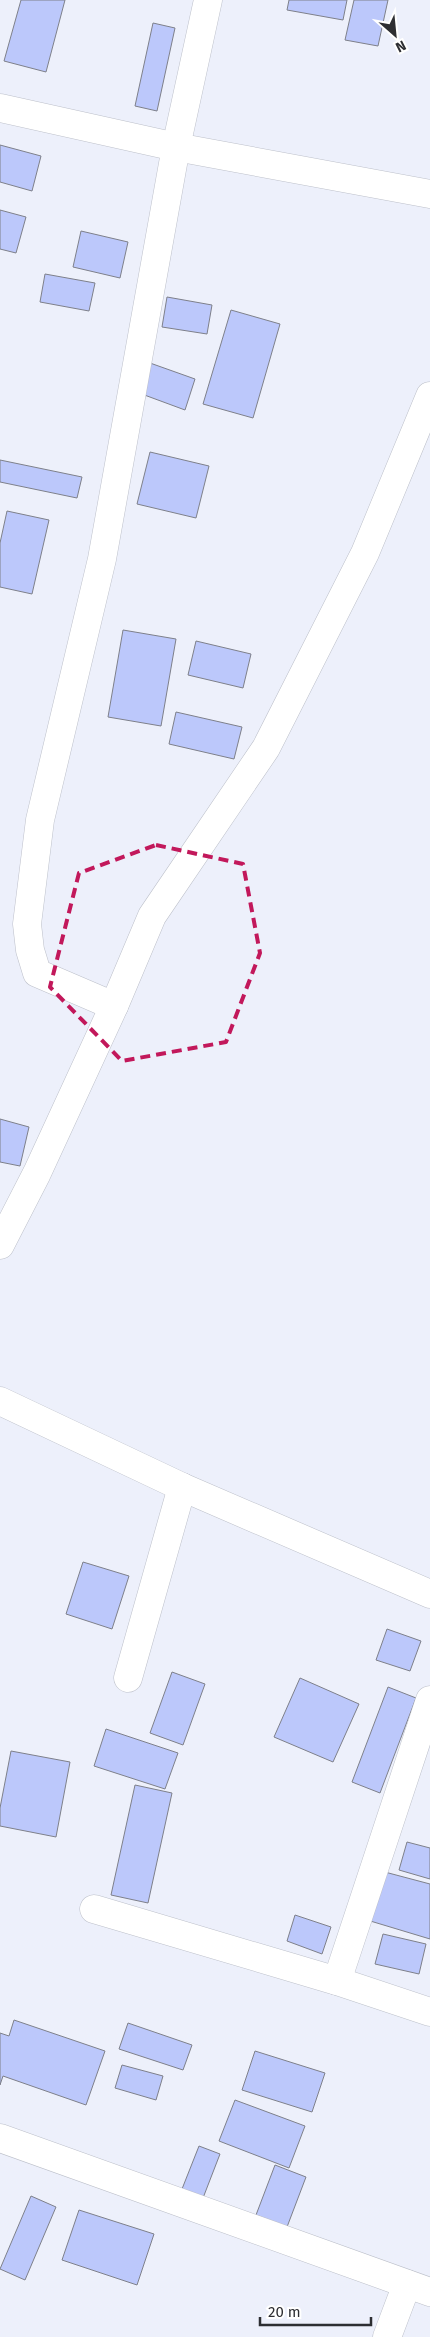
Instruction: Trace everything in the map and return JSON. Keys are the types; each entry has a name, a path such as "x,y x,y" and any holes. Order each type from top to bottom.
{"street":[{"path":"114,1006 38,973 30,950 27,915 40,820 102,559 176,147 208,0"},
{"path":"0,108 176,147 430,194"},
{"path":"0,1245 37,1173 114,1006 152,916 266,748 365,554 429,403"},
{"path":"0,1401 182,1487 430,1594"},
{"path":"128,1678 182,1487"},
{"path":"337,1981 430,1700"},
{"path":"94,1909 337,1981 430,2012"},
{"path":"0,2138 419,2288 387,2337"}],"highlighted area":[{"path":"156,845 243,864 260,953 226,1042 122,1061 50,987 79,873"}],"building":[{"path":"21,0 65,0 46,72 4,61"},
{"path":"289,0 347,0 343,20 287,10"},
{"path":"354,0 388,0 378,46 345,40"},
{"path":"153,23 175,28 157,111 135,106"},
{"path":"0,145 41,156 32,191 0,182"},
{"path":"0,210 26,217 16,253 0,249"},
{"path":"81,231 128,242 120,278 73,267"},
{"path":"45,274 95,283 89,311 40,302"},
{"path":"167,297 212,305 207,334 162,327"},
{"path":"231,310 280,324 253,418 203,404"},
{"path":"150,363 195,379 185,410 139,393"},
{"path":"150,452 209,466 196,518 137,504"},
{"path":"0,460 82,477 77,498 0,482"},
{"path":"7,511 49,520 32,594 0,587 0,543"},
{"path":"123,630 176,639 161,726 108,717"},
{"path":"196,641 251,654 243,688 188,675"},
{"path":"176,712 242,727 234,759 169,744"},
{"path":"0,1119 29,1127 20,1166 0,1162"},
{"path":"83,1562 129,1576 112,1629 66,1614"},
{"path":"387,1629 421,1641 410,1671 376,1660"},
{"path":"172,1672 205,1684 183,1745 150,1733"},
{"path":"300,1678 359,1704 333,1762 274,1737"},
{"path":"388,1687 416,1698 380,1793 352,1782"},
{"path":"106,1729 178,1753 165,1789 94,1766"},
{"path":"11,1751 70,1762 56,1837 0,1826 0,1808"},
{"path":"135,1785 172,1793 148,1903 111,1895"},
{"path":"407,1842 430,1848 430,1879 399,1870"},
{"path":"381,1871 430,1884 430,1939 367,1920"},
{"path":"295,1915 331,1927 322,1954 287,1941"},
{"path":"383,1934 426,1944 419,1974 375,1964"},
{"path":"14,2020 105,2051 86,2105 3,2076 0,2085 0,2033 9,2036"},
{"path":"128,2023 192,2045 183,2070 119,2049"},
{"path":"255,2051 325,2073 312,2112 242,2090"},
{"path":"122,2065 163,2076 156,2100 115,2088"},
{"path":"235,2100 305,2126 289,2168 219,2141"},
{"path":"199,2146 220,2154 203,2198 182,2189"},
{"path":"275,2165 306,2177 287,2227 256,2215"},
{"path":"31,2196 56,2207 25,2280 0,2269"},
{"path":"79,2210 154,2234 137,2285 62,2260"}]}
